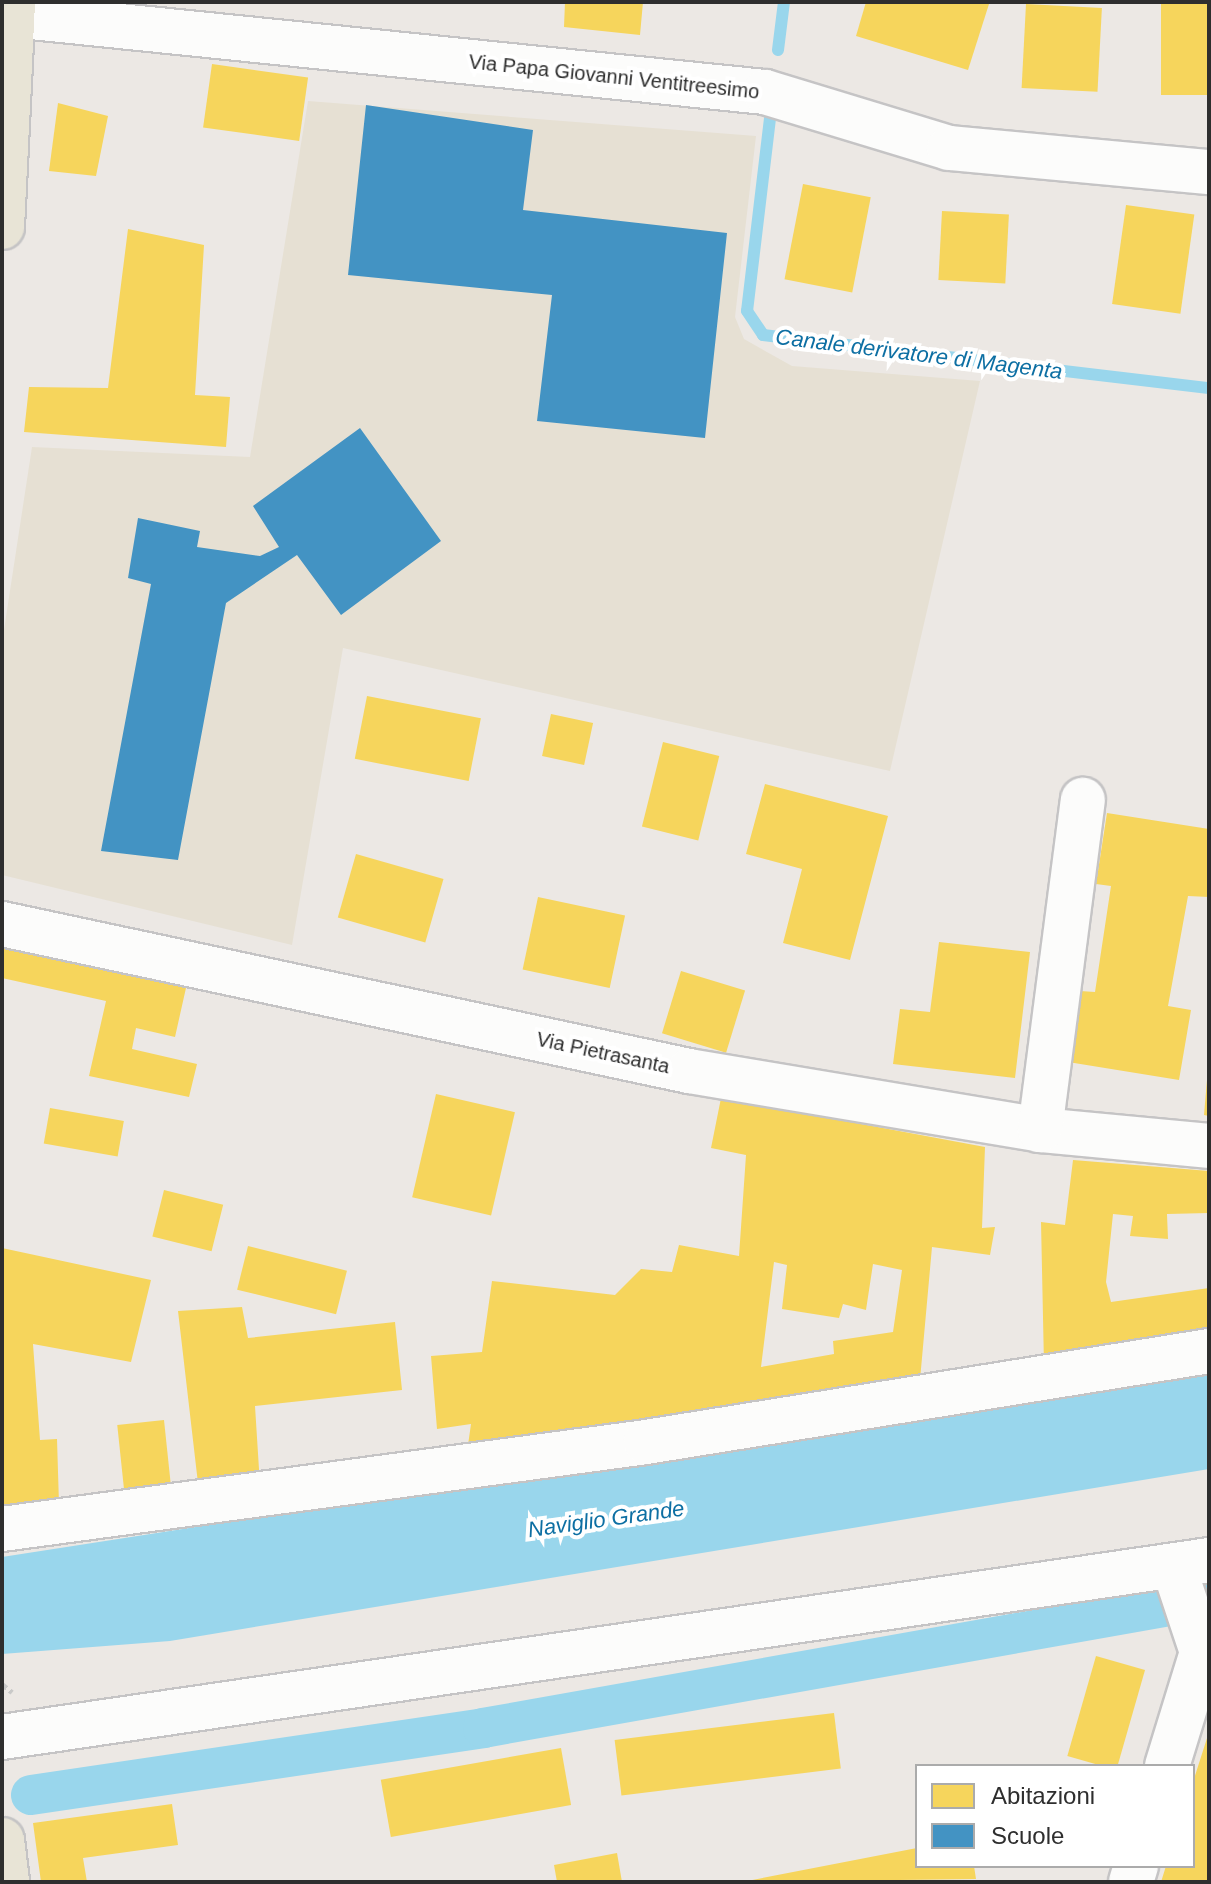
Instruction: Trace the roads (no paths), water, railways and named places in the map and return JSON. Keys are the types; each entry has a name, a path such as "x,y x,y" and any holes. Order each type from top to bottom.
{"main road":[{"path":"2,227 12,9"},
{"path":"2,1840 7,1882"}],"street":[{"name":"Via Papa Giovanni Ventitreesimo","path":"12,9 765,92 949,148 1209,172"},
{"path":"1040,1130 1083,800"},
{"path":"2,905 50,934"},
{"name":"Via Pietrasanta","path":"2,924 689,1071 1040,1130 1209,1146"},
{"path":"2,1529 646,1442 1209,1351"},
{"path":"2,1737 1188,1583 1202,1652 1168,1764"}],"water":[{"name":"Naviglio Grande","path":"1209,1370 1209,1469 170,1641 2,1654 2,1557"}],"waterway":[{"name":"Canale derivatore di Magenta","path":"778,50 784,2"},
{"name":"Canale derivatore di Magenta","path":"771,110 747,311 763,335 1209,388"},
{"path":"31,1795 483,1728 1209,1599"}]}
